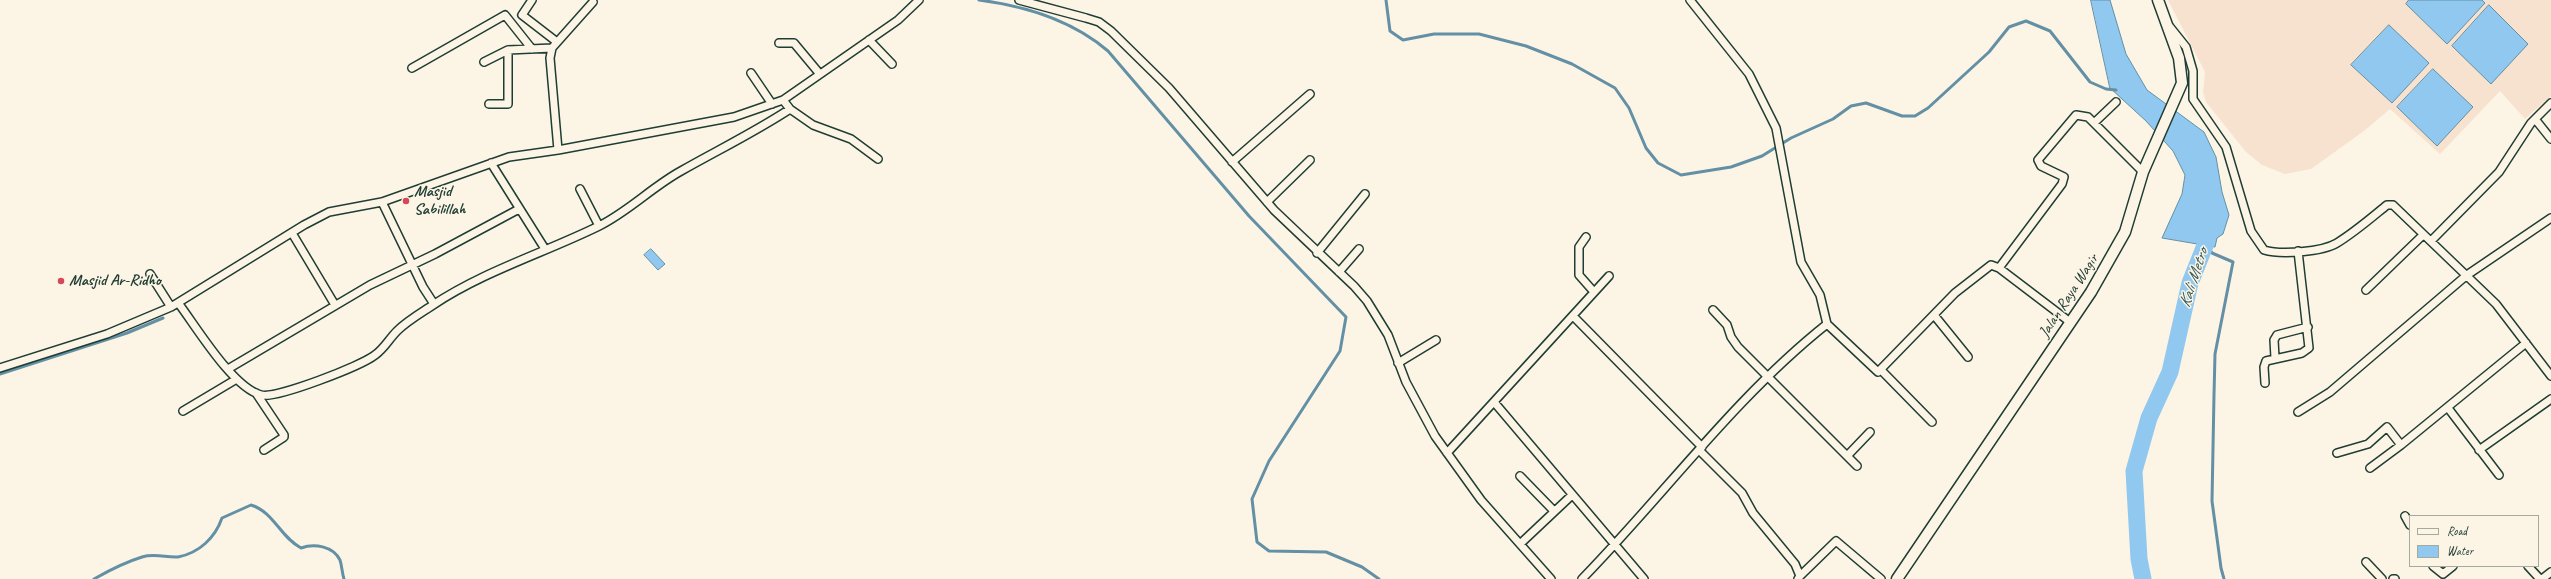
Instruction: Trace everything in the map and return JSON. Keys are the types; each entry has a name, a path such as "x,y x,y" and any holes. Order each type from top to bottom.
{"main road":[{"name":"Jalan Raya Wagir","path":"1897,579 2104,272 2122,238 2131,216 2143,172 2182,83 2182,68 2158,0"}],"street":[{"path":"532,0 522,15 555,45"},
{"path":"0,368 107,334 179,304 292,233 329,212 382,202 516,155 558,150 734,117 783,100 819,73 898,20 919,0"},
{"path":"1019,0 1098,22 1111,31 1169,88 1267,202 1367,301 1381,322 1418,407 1447,453 1481,500 1551,579"},
{"path":"1690,0 1749,74 1776,128 1801,262 1818,291 1827,324 1877,372 1881,370 1955,293 1989,266 1994,265 1999,268 2070,322"},
{"path":"558,150 550,58 555,45 593,2"},
{"path":"412,68 505,15 532,49"},
{"path":"2167,24 2186,47 2193,72 2193,99 2226,147 2251,231 2264,250 2278,253 2336,244 2390,204 2398,209 2423,235 2496,304 2526,343 2548,367 2551,376"},
{"path":"869,40 892,64"},
{"path":"779,43 794,43 819,73"},
{"path":"484,62 508,50 532,49 555,45"},
{"path":"489,104 508,104 508,50"},
{"path":"751,73 772,104"},
{"path":"1232,162 1310,94"},
{"path":"783,100 790,109 823,130 857,142 878,159"},
{"path":"2094,123 2116,102"},
{"path":"2430,241 2499,172 2535,119 2551,103"},
{"path":"179,304 235,380 256,393 262,396 275,394 316,381 363,362 376,355 398,330 434,304 545,249 599,226 626,211 681,171 749,135 790,109"},
{"path":"1999,268 2064,180 2064,177 2038,163 2040,157 2076,115 2083,114 2094,123 2143,172"},
{"path":"2535,119 2551,139"},
{"path":"1267,202 1310,160"},
{"path":"491,163 545,249"},
{"path":"580,189 599,226"},
{"path":"1317,253 1365,194"},
{"path":"382,202 412,265 434,304"},
{"path":"228,369 335,305 519,209"},
{"path":"2298,412 2330,392 2467,275 2551,218"},
{"path":"292,233 335,305"},
{"path":"2366,290 2423,235"},
{"path":"1586,237 1579,247 1578,275 1594,292"},
{"path":"1339,272 1359,249"},
{"path":"2265,384 2265,364 2275,358 2307,351 2310,344 2298,251"},
{"path":"150,274 171,307"},
{"path":"1447,453 1609,276"},
{"path":"1712,310 1727,325 1731,337 1738,347 1857,466"},
{"path":"1934,315 1968,357"},
{"path":"1573,316 1701,448 1742,493 1753,513 1795,564 1799,577 1836,541 1881,579"},
{"path":"1582,579 1614,546 1701,448 1769,377 1799,346 1827,324"},
{"path":"2275,358 2274,340 2277,335 2308,327"},
{"path":"1398,362 1436,340"},
{"path":"2370,468 2448,408 2526,343"},
{"path":"1881,370 1932,422"},
{"path":"183,411 235,380"},
{"path":"256,393 284,435 264,450"},
{"path":"2479,450 2551,399"},
{"path":"1494,402 1614,546 1644,579"},
{"path":"2448,408 2499,475"},
{"path":"2337,453 2368,444 2387,427 2401,445"},
{"path":"1847,456 1870,432"},
{"path":"1520,476 1554,511"},
{"path":"1520,544 1572,495"},
{"path":"2405,516 2409,523"},
{"path":"2366,562 2382,579"},
{"path":"2435,567 2443,574 2452,567"},
{"path":"2529,567 2541,579 2551,572"}],"shaded area":[{"path":"2168,0 2551,0 2551,96 2525,119 2500,91 2440,154 2390,109 2364,131 2311,169 2285,174 2262,165 2246,152 2206,102 2203,92 2205,72"}],"water":[{"path":"2091,0 2110,0 2126,54 2147,90 2204,132 2216,157 2222,192 2229,215 2223,234 2217,238 2215,247 2162,238 2182,194 2185,175 2173,151 2146,121 2110,88"},
{"path":"2409,0 2482,0 2485,3 2447,44 2406,4"},
{"path":"2489,5 2528,44 2491,84 2452,46"},
{"path":"2389,25 2429,63 2392,103 2351,65"},
{"path":"2433,69 2473,107 2437,146 2397,107"},
{"path":"651,249 665,264 658,270 644,255"}],"waterway":[{"path":"979,0 1014,6 1047,16 1079,31 1108,51 1249,216 1346,317 1340,351 1269,461 1252,499 1257,542 1269,551 1326,552 1362,567 1379,579"},
{"path":"1386,0 1390,31 1403,40 1434,34 1479,34 1526,46 1572,64 1615,88 1629,108 1646,148 1658,163 1681,175 1731,167 1762,156 1791,138 1833,119 1851,106 1866,103 1902,116 1915,116 1928,108 1989,52 2009,27 2026,21 2050,31 2090,82 2106,89 2116,90"},
{"name":"Kali Metro","path":"2143,579 2139,559 2134,471 2149,418 2170,372 2190,283 2206,243 2206,222"},
{"path":"2206,243 2212,253 2233,262 2215,354 2212,501 2221,568 2224,579"},
{"path":"0,374 127,333 163,318"},
{"path":"94,579 130,561 142,557 152,555 178,557 193,552 211,538 222,518 251,505 266,513 288,538 301,548 312,546 323,547 337,555 340,560 344,579"}],"place":[{"name":"Masjid Sabilillah","path":"406,201"},
{"name":"Masjid Ar-Ridho","path":"61,281"}]}
